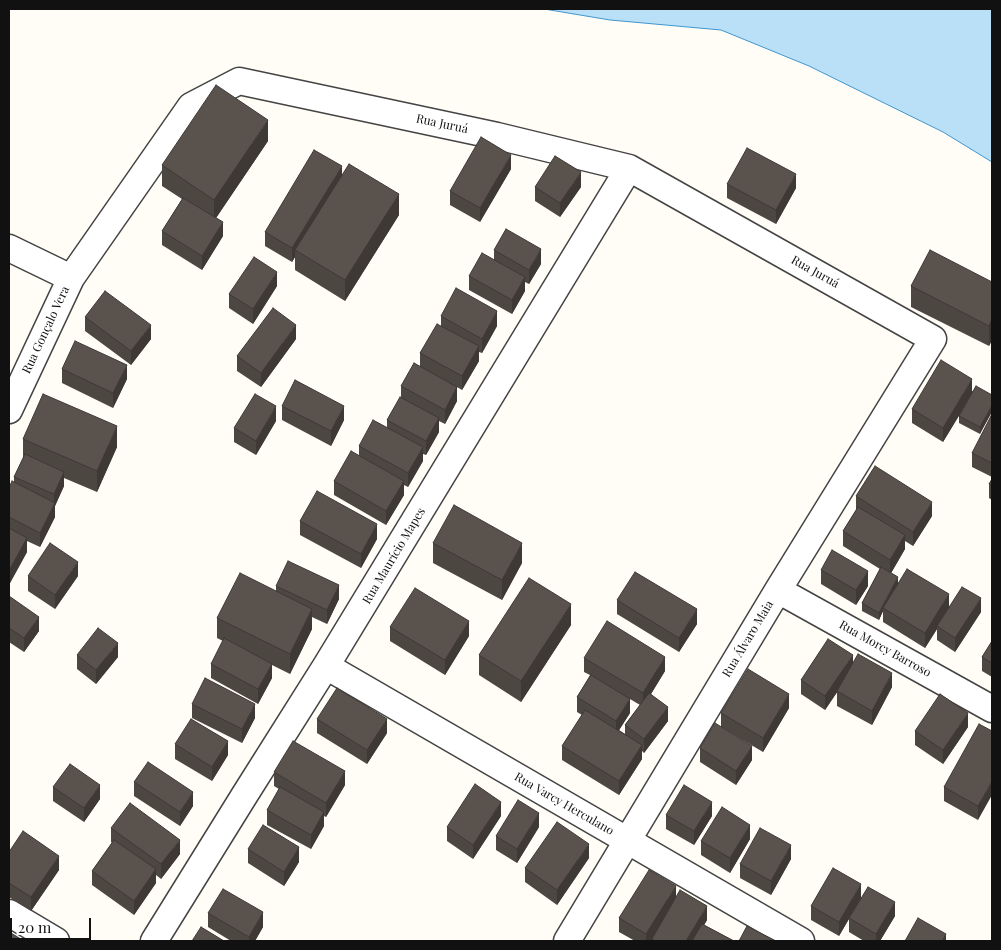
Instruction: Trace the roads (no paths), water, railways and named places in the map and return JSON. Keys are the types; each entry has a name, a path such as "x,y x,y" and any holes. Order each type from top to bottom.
{"street":[{"name":"Rua Juruá","path":"71,278 191,106 239,81 497,136 629,168 933,339"},
{"name":"Rua Maurício Mapes","path":"154,941 326,666 629,168"},
{"path":"9,248 71,278"},
{"name":"Rua Gonçalo Vera","path":"9,410 71,278"},
{"name":"Rua Álvaro Maia","path":"567,941 778,590 933,339"},
{"name":"Rua Morcy Barroso","path":"778,590 992,709"},
{"name":"Rua Varcy Herculano","path":"326,666 801,941"},
{"path":"9,913 56,941"}],"water":[{"path":"544,9 992,9 992,162 943,132 809,66 721,30 610,20"}]}
